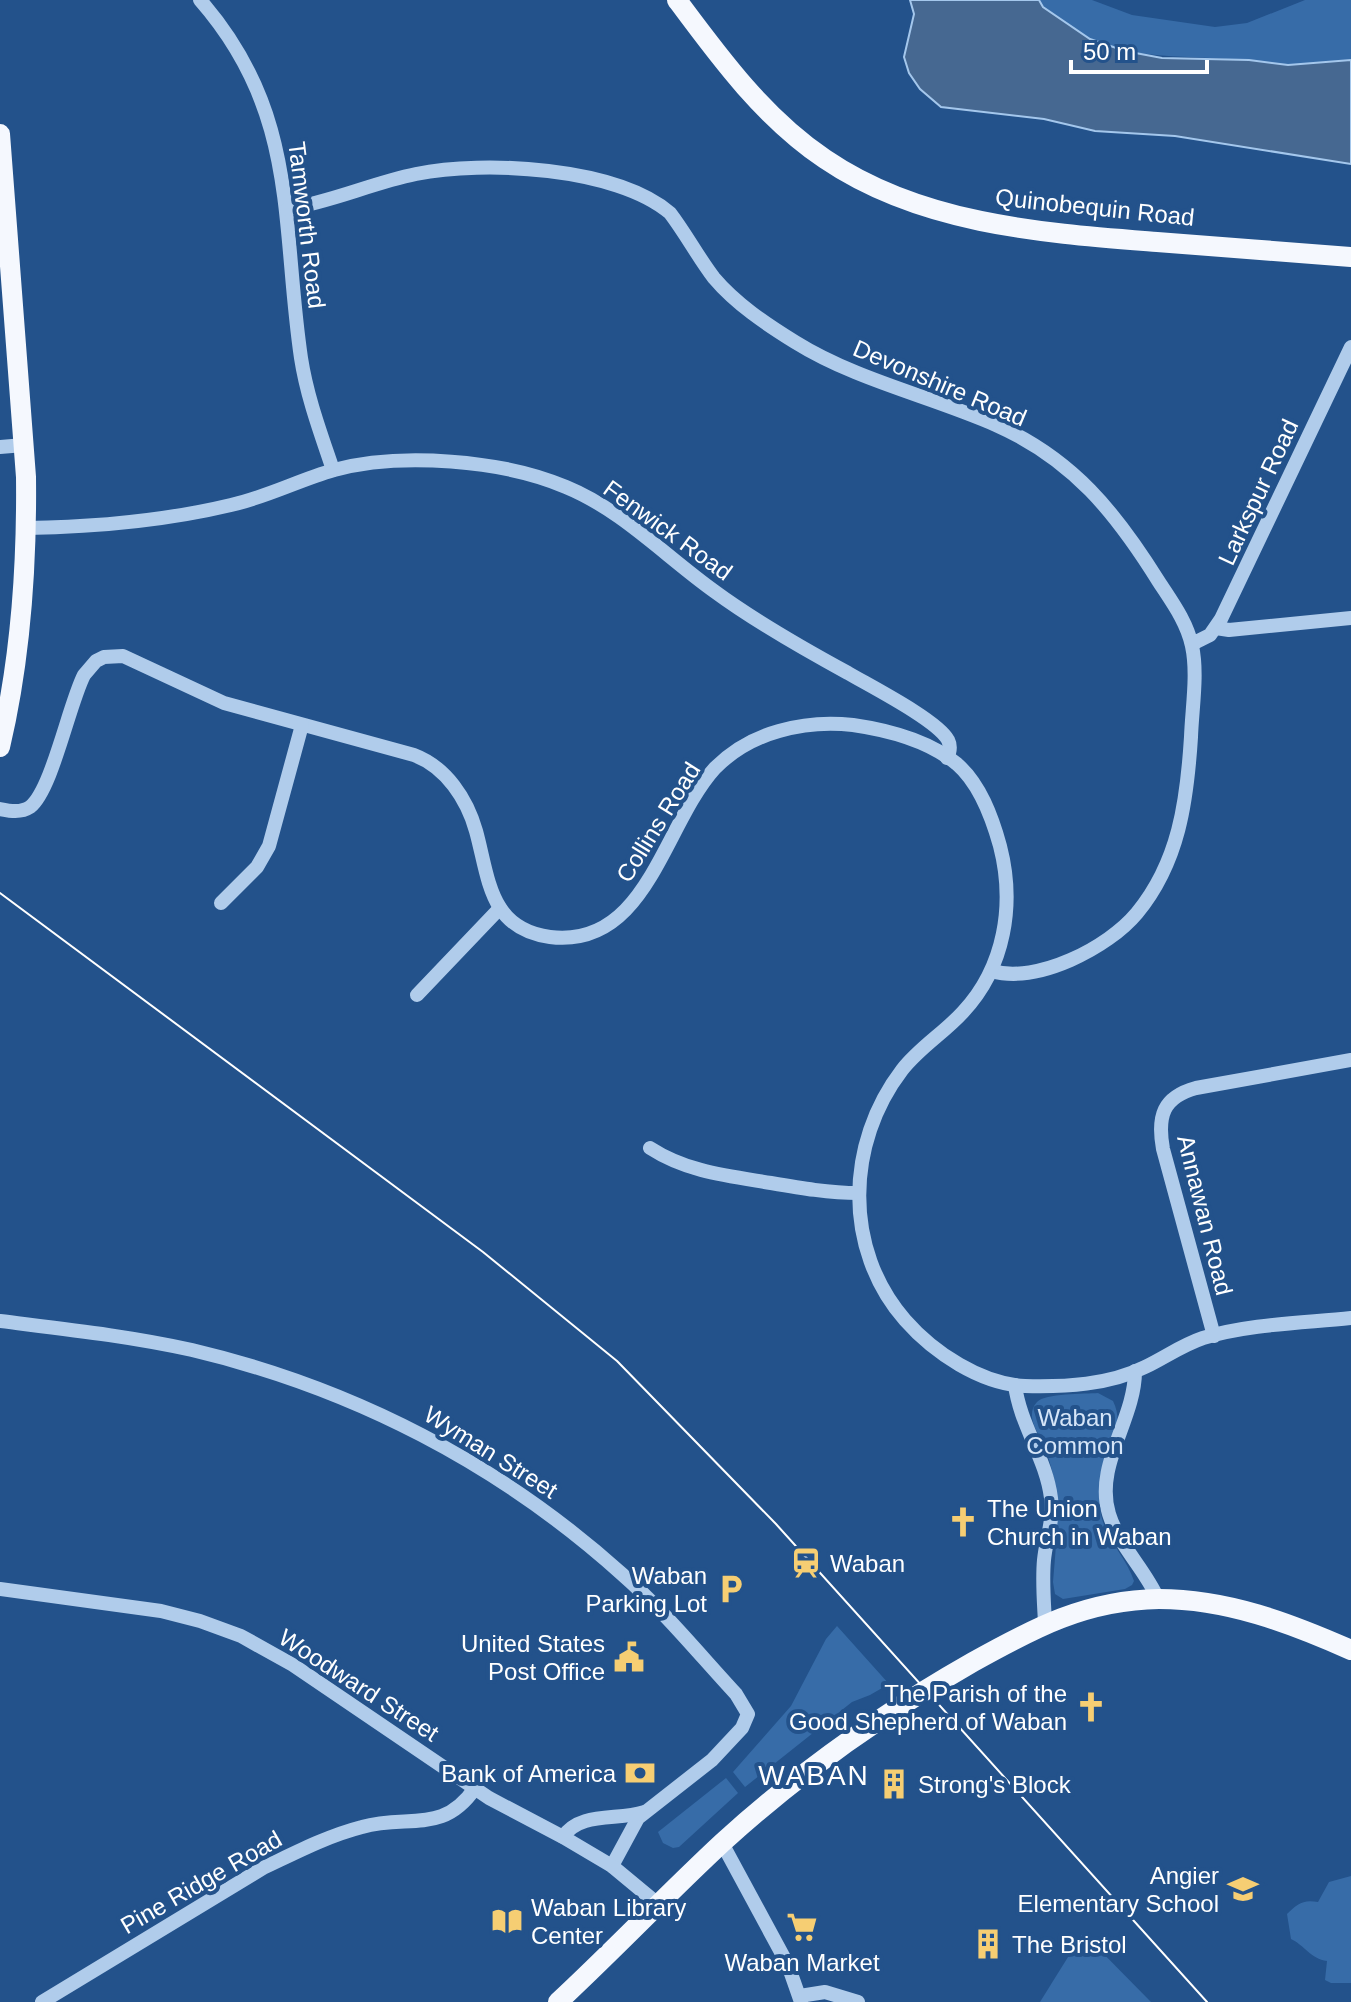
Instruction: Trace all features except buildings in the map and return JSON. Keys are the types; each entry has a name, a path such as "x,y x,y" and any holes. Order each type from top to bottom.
{"main road":[{"name":"Quinobequin Road","path":"677,0 732,72 790,132 839,168 895,195 977,220 1041,232 1351,257"},
{"path":"0,134 24,445 27,528 20,639 0,747"},
{"path":"558,2002 722,1843 819,1763 945,1678 1045,1623 1098,1607 1158,1599 1201,1602 1283,1622 1351,1650"}],"street":[{"name":"Tamworth Road","path":"200,0 243,60 267,112 279,158 287,209 302,363 333,470"},
{"name":"Devonshire Road","path":"287,209 312,205 416,174 497,167 521,168 605,183 646,197 670,213 716,280 760,318 796,342 851,370 995,425 1025,441 1075,476 1106,504 1176,608 1192,644 1186,798 1171,856 1153,890 1126,924 1090,949 1031,974 1012,975 992,971"},
{"name":"Larkspur Road","path":"1216,628 1351,347"},
{"path":"0,447 24,445"},
{"name":"Fenwick Road","path":"27,528 96,526 198,513 259,498 333,470 383,462 444,463 518,472 568,488 618,516 756,620 917,714 948,741 950,750 947,758"},
{"path":"1192,644 1204,639 1216,628 1229,630 1351,618"},
{"path":"0,809 28,809 35,801 46,782 80,683 89,667 104,657 123,656 224,703 424,759 443,772 471,816 487,883 500,908 417,995"},
{"path":"221,903 257,867 269,846 302,725"},
{"name":"Collins Road","path":"500,908 518,925 541,935 579,937 604,929 632,905 712,772 745,744 805,725 854,725 906,738 947,758 967,775 984,803 1004,863 1006,923 992,971 964,1011 913,1057 891,1086 869,1135 859,1193 859,1217 867,1252 882,1288 898,1311 915,1330 948,1356 981,1375 1015,1385 1092,1382 1135,1371 1189,1343 1214,1336 1351,1318"},
{"name":"Annawan Road","path":"1214,1336 1163,1149 1160,1127 1165,1109 1177,1095 1196,1088 1351,1060"},
{"path":"650,1148 681,1165 713,1174 825,1192 859,1193"},
{"name":"Wyman Street","path":"0,1321 150,1342 272,1371 312,1385 411,1427 520,1491 642,1592 736,1694 748,1714 742,1728 712,1760 645,1811 612,1866"},
{"path":"1135,1371 1133,1400 1108,1473 1107,1503 1113,1526 1158,1599"},
{"path":"1015,1385 1018,1404 1038,1448 1051,1499 1051,1525 1043,1575 1045,1623"},
{"name":"Woodward Street","path":"0,1589 161,1611 241,1636 293,1665 475,1788 612,1866 659,1905"},
{"name":"Pine Ridge Road","path":"42,2002 263,1868 362,1827 446,1816 462,1805 475,1788"},
{"name":"Wyman Street","path":"563,1837 580,1822 645,1811"},
{"path":"722,1843 781,1951 800,1999 825,1992 858,2002"}],"green space":[{"path":"1039,0 1092,0 1132,15 1215,27 1247,23 1305,0 1351,0 1351,60 1281,65 1141,53 1100,43 1081,34 1049,12"},
{"name":"Waban Common","path":"1098,1393 1113,1401 1118,1424 1100,1500 1103,1523 1134,1581 1125,1589 1063,1599 1055,1594 1053,1582 1057,1526 1055,1490 1032,1411 1037,1402 1048,1397"},
{"path":"837,1626 889,1684 852,1702 745,1787 733,1772 791,1706 826,1639"},
{"path":"726,1778 738,1793 679,1847 673,1848 663,1843 658,1832"},
{"path":"1351,1876 1351,1983 1331,1983 1325,1980 1327,1961 1316,1958 1291,1939 1287,1914 1301,1903 1318,1902 1329,1882"},
{"path":"1083,1933 1151,2002 1040,2002"}],"shaded area":[{"path":"910,0 1039,0 1043,7 1090,39 1125,51 1162,58 1249,60 1288,65 1351,60 1351,164 1175,136 1095,131 1044,119 941,107 920,89 909,73 904,57 914,14"}],"tram line":[{"path":"0,893 483,1252 617,1361 776,1524 1207,2002"}],"place":[{"name":"The Union Church in Waban","path":"963,1522"},
{"name":"Waban","path":"806,1563"},
{"name":"Waban Parking Lot","path":"731,1589"},
{"name":"United States Post Office","path":"629,1657"},
{"name":"The Parish of the Good Shepherd of Waban","path":"1091,1707"},
{"name":"Bank of America","path":"640,1773"},
{"name":"Strong's Block","path":"894,1784"},
{"name":"Angier Elementary School","path":"1243,1889"},
{"name":"Waban Library Center","path":"507,1921"},
{"name":"Waban Market","path":"802,1927"},
{"name":"The Bristol","path":"988,1944"}],"district":[{"name":"WABAN","path":"814,1775"}]}
